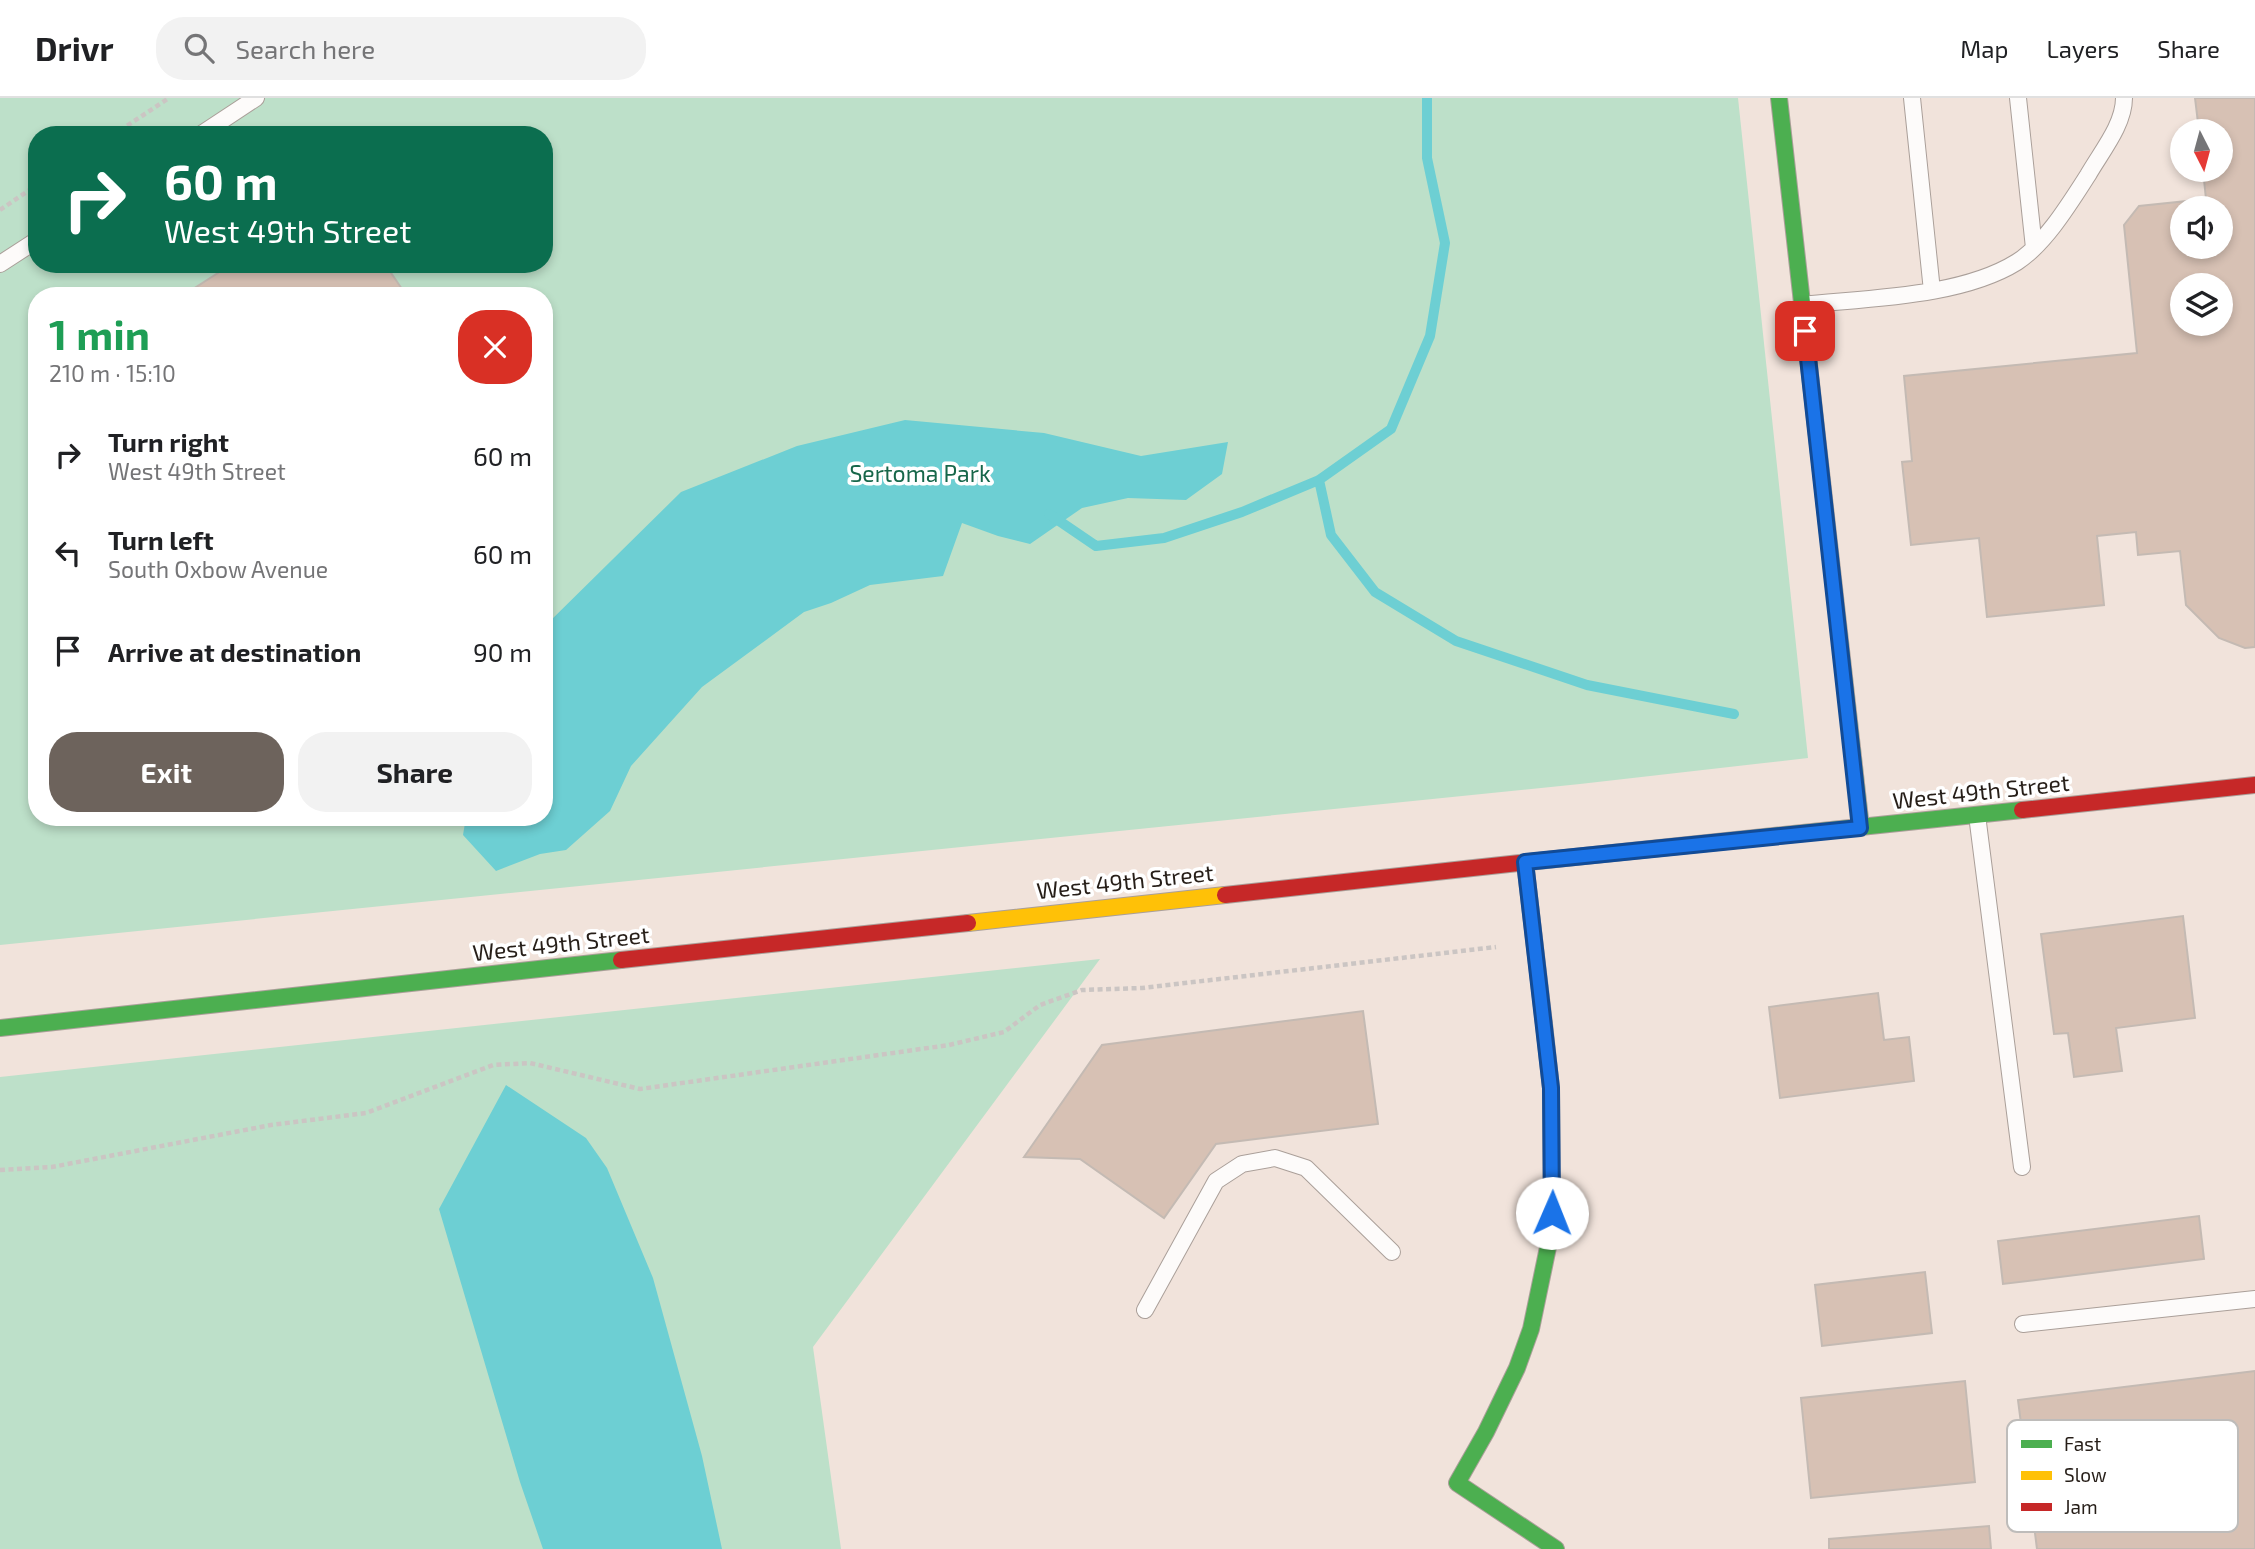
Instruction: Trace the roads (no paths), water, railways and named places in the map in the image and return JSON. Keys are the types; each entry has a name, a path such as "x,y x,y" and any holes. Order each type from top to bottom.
{"main road":[{"path":"1779,98 1860,828"},
{"name":"West 49th Street","path":"0,1028 2255,785"},
{"path":"1525,862 1551,1088 1552,1228 1531,1329 1517,1368 1486,1432 1457,1483 1556,1549"}],"lane":[{"path":"214,126 257,98"},
{"path":"1912,98 1932,291"},
{"path":"2018,98 2034,248"},
{"path":"1802,305 1932,291 1987,278 2018,261 2034,248 2072,200 2115,129 2124,107 2124,98"},
{"path":"0,264 28,246"},
{"path":"1977,815 2022,1167"},
{"path":"1145,1310 1216,1181 1242,1164 1275,1158 1306,1168 1392,1252"},
{"path":"2022,1324 2255,1299"}],"water":[{"path":"905,420 1044,433 1141,456 1228,442 1222,474 1186,500 1128,498 1082,508 1030,544 962,523 943,576 870,585 804,612 702,687 631,766 610,811 566,850 540,854 496,871 463,835 464,826 553,826 553,618 681,492 797,446"},
{"path":"506,1085 586,1138 607,1168 653,1278 702,1456 722,1549 543,1549 520,1482 439,1209"}],"waterway":[{"path":"1049,514 1096,546 1164,538 1242,512 1319,480 1391,429 1430,336 1445,243 1427,158 1427,98"},
{"path":"1319,480 1331,535 1375,592 1456,641 1587,685 1734,714"}],"park label":[{"name":"Sertoma Park","path":"920,474"}]}
